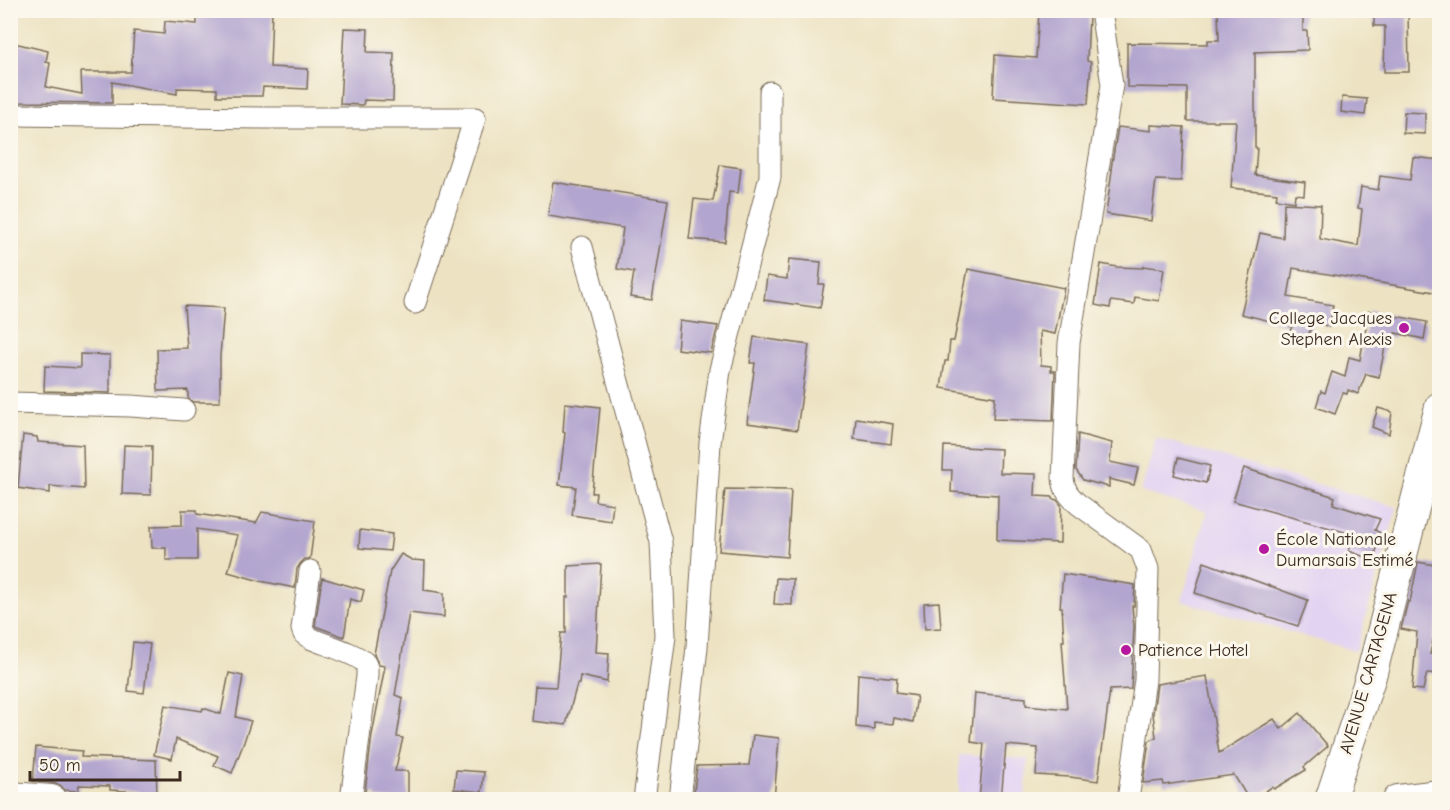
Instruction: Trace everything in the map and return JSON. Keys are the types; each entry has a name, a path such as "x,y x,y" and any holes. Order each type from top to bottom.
{"street":[{"path":"1101,10 1112,85 1069,343 1063,478 1064,487 1069,496 1141,550 1148,569 1145,680 1128,800"},
{"path":"680,800 697,647 710,443 720,369 770,177 770,92"},
{"path":"10,115 475,118 415,303"},
{"path":"582,247 661,542 665,636 644,800"},
{"path":"10,403 131,406 184,410"},
{"name":"AVENUE CARTAGENA","path":"1330,800 1371,676 1440,407"},
{"path":"310,571 302,629 304,634 357,657 367,667 351,800"},
{"path":"1398,800 1440,795"},
{"path":"10,797 51,800"}],"shaded area":[{"path":"1156,438 1397,507 1356,651 1182,601 1207,511 1141,492"},
{"path":"959,755 1028,759 1025,799 959,799"}],"building":[{"path":"197,10 272,10 270,67 308,69 307,89 263,87 262,96 217,96 217,89 177,88 177,94 112,82 112,103 10,100 10,42 48,51 46,62 50,63 46,87 82,94 81,72 131,72 134,31 164,34 165,21 197,24"},
{"path":"1218,10 1303,10 1303,31 1307,31 1308,50 1255,52 1255,147 1257,148 1255,175 1305,182 1304,195 1295,194 1294,202 1276,199 1277,193 1231,188 1236,121 1187,121 1187,88 1127,87 1127,43 1208,44 1208,40 1219,40"},
{"path":"1374,10 1408,10 1409,72 1384,72 1385,26 1374,26"},
{"path":"1039,12 1089,16 1087,61 1091,62 1088,104 993,98 995,55 1036,58"},
{"path":"344,28 368,29 367,52 394,53 393,101 364,100 363,105 340,104"},
{"path":"1342,97 1367,99 1365,115 1341,112"},
{"path":"1404,112 1425,113 1425,134 1403,133"},
{"path":"1151,125 1184,127 1181,181 1156,180 1151,221 1106,214 1118,127 1151,131"},
{"path":"1413,157 1440,160 1440,293 1293,268 1288,297 1333,305 1329,327 1313,321 1306,343 1288,338 1292,326 1241,314 1260,233 1283,238 1284,203 1321,205 1320,239 1358,246 1362,209 1358,208 1361,187 1378,190 1380,176 1410,180"},
{"path":"720,165 741,168 738,193 729,192 725,242 689,239 694,199 713,201"},
{"path":"553,182 668,200 652,300 630,297 634,272 617,269 623,228 548,216"},
{"path":"789,259 821,262 819,284 824,284 820,308 764,300 767,276 787,279"},
{"path":"1101,264 1164,269 1159,301 1135,297 1134,304 1111,301 1110,308 1095,305"},
{"path":"968,269 1064,288 1055,334 1040,331 1041,365 1051,366 1051,371 1055,371 1053,421 993,419 995,397 941,388 950,341 954,341"},
{"path":"184,306 224,308 220,356 220,402 193,402 188,398 188,390 158,391 157,349 187,348"},
{"path":"1369,311 1427,322 1424,339 1395,333 1394,338 1387,337 1379,377 1366,374 1358,394 1348,390 1347,394 1343,393 1335,414 1316,407 1321,391 1325,393 1332,372 1345,377 1349,357 1360,360"},
{"path":"680,321 718,326 711,353 677,349"},
{"path":"754,337 809,345 797,430 747,423 755,363 750,363"},
{"path":"80,354 110,355 110,393 44,391 45,366 80,368"},
{"path":"565,403 600,407 592,493 596,493 595,501 613,504 611,521 572,515 576,487 559,485 565,433 563,432"},
{"path":"1378,408 1392,412 1389,434 1372,427"},
{"path":"856,418 893,424 891,444 854,439"},
{"path":"1078,434 1112,443 1110,462 1138,468 1134,485 1109,479 1109,487 1083,480 1076,470"},
{"path":"23,435 37,437 38,442 83,445 84,489 50,486 50,493 18,488"},
{"path":"124,445 152,446 151,495 122,494"},
{"path":"944,446 1001,449 1000,473 1036,474 1035,496 1053,497 1061,505 1060,543 997,540 998,495 951,492 952,470 943,470"},
{"path":"1178,458 1210,466 1206,483 1174,475"},
{"path":"1244,468 1335,497 1333,504 1380,519 1375,530 1382,534 1373,560 1349,551 1352,534 1233,501"},
{"path":"725,489 791,490 787,557 719,551"},
{"path":"182,510 197,510 197,514 256,523 262,512 315,521 310,559 305,559 297,569 295,588 228,572 238,535 197,529 197,560 166,560 166,548 152,548 151,526 182,525"},
{"path":"360,530 392,534 390,551 359,548"},
{"path":"401,554 412,560 425,561 424,590 444,593 444,617 409,613 395,695 403,698 397,737 403,738 395,771 408,771 408,800 393,800 376,798 377,795 365,792 372,735 385,666 379,665 374,654 390,571"},
{"path":"1204,562 1308,600 1298,626 1195,593"},
{"path":"1418,562 1440,566 1440,609 1430,654 1440,655 1440,674 1427,673 1423,690 1412,689 1417,632 1401,629 1408,601 1410,602"},
{"path":"601,564 596,652 609,653 607,682 580,676 566,725 532,721 535,686 556,687 561,633 566,633 568,566"},
{"path":"1063,574 1135,585 1134,606 1132,606 1134,627 1131,689 1110,690 1098,781 1036,775 1038,748 1006,745 1001,800 979,800 984,744 971,742 975,693 1026,698 1026,705 1067,709 1062,607 1060,607"},
{"path":"322,578 364,590 361,602 350,599 344,637 315,626"},
{"path":"776,578 793,579 792,605 774,604"},
{"path":"939,602 941,628 925,629 924,603"},
{"path":"133,642 150,644 144,693 128,691"},
{"path":"229,673 243,676 236,717 251,721 232,773 214,765 218,756 176,739 172,759 154,755 165,705 202,711 203,708 221,714"},
{"path":"858,674 897,678 896,693 917,696 913,722 894,718 893,724 874,722 874,729 856,727"},
{"path":"1207,676 1219,753 1274,719 1281,729 1300,713 1328,746 1304,767 1306,770 1252,800 1249,800 1234,775 1164,785 1163,781 1143,783 1149,741 1156,737 1153,714 1157,684"},
{"path":"753,735 779,738 774,800 693,800 697,766 749,765"},
{"path":"36,747 82,751 81,757 156,760 157,796 141,796 141,792 110,790 110,786 79,785 78,791 65,790 53,783 33,781"},
{"path":"456,770 484,772 482,792 454,789"}],"place":[{"name":"College Jacques Stephen Alexis","path":"1404,328"},
{"name":"École Nationale Dumarsais Estimé","path":"1264,549"},
{"name":"Patience Hotel","path":"1126,650"}]}
